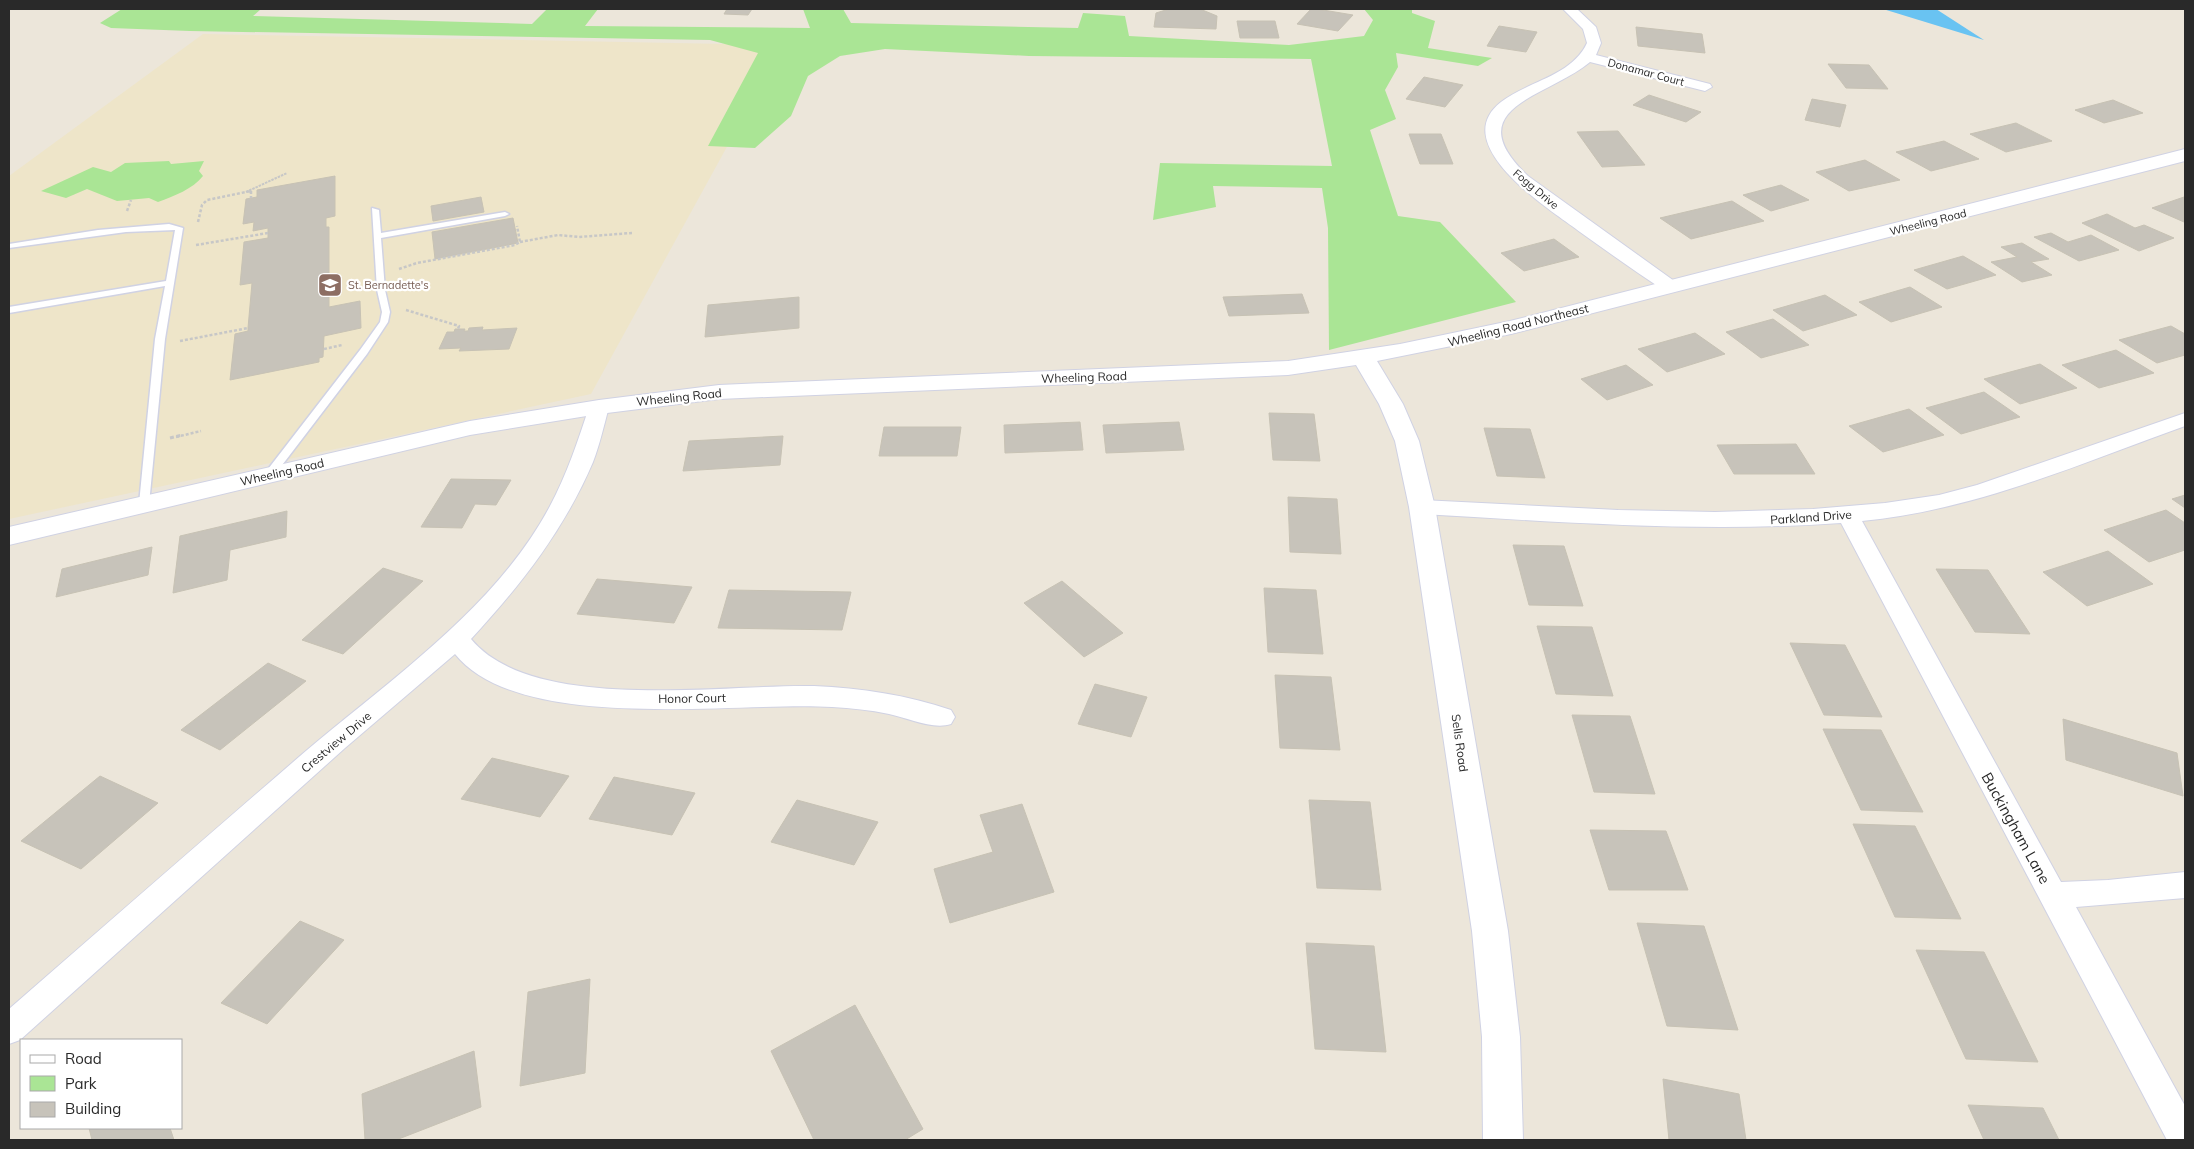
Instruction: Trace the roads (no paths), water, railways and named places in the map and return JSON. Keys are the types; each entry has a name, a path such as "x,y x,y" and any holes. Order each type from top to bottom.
{"street":[{"path":"1570,9 1588,25 1593,35 1593,45 1586,56"},
{"name":"Donamar Court","path":"1586,56 1705,87"},
{"name":"Fogg Drive","path":"1586,56 1568,73 1506,105 1497,116 1494,128 1495,141 1511,169 1526,183 1622,254 1671,287"},
{"name":"Wheeling Road","path":"1671,287 2051,191 2185,155"},
{"name":"Wheeling Road Northeast","path":"1363,358 1438,344 1671,287"},
{"name":"Wheeling Road","path":"9,536 470,428 599,406 719,392 1288,368 1363,358"},
{"name":"Sells Road","path":"1363,358 1391,404 1407,441 1422,507 1490,931 1501,1037 1503,1140"},
{"name":"Crestview Drive","path":"9,1029 335,741 378,707 456,639 487,609 532,554 565,502 586,454 599,406"},
{"name":"Parkland Drive","path":"1422,507 1677,520 1764,520 1848,515 1957,498 2185,419"},
{"name":"Buckingham Lane","path":"1848,515 2185,1140"},
{"name":"Honor Court","path":"456,639 474,659 507,678 548,690 595,697 644,699 832,696 906,706 942,717"},
{"path":"2053,895 2108,894 2185,885"}],"lane":[{"path":"269,475 380,332 386,309 380,276 376,210"},
{"path":"377,236 505,214"},
{"path":"9,246 142,228 177,226 160,344 144,504"},
{"path":"9,310 170,283"}],"water":[{"path":"1883,9 1936,9 1984,40"}],"place":[{"name":"St. Bernadette's","path":"330,285"}]}
